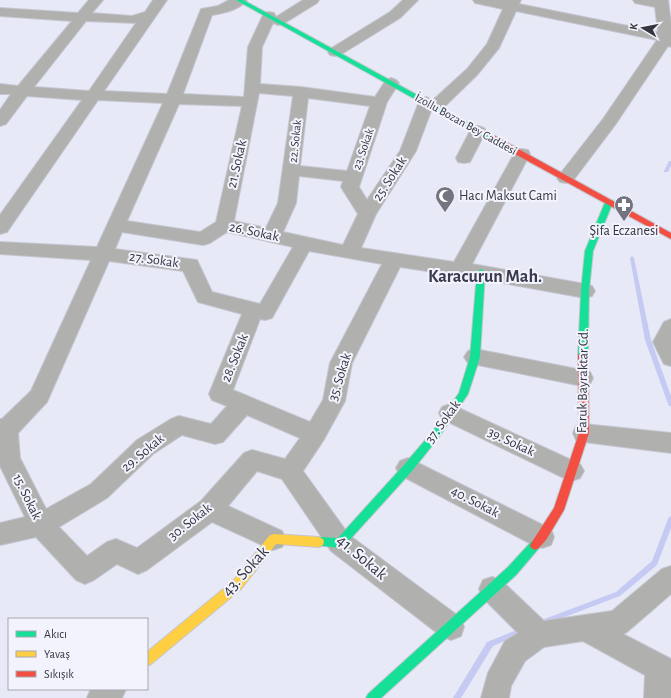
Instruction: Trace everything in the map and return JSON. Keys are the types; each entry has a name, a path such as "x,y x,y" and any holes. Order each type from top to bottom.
{"street":[{"path":"0,121 22,91 83,18 96,0"},
{"path":"0,228 160,0"},
{"path":"3,429 40,396 173,99 206,12 222,9 239,0"},
{"name":"İzollu Bozan Bey Caddesi","path":"239,0 671,236"},
{"name":"İzollu Bozan Bey Caddesi","path":"247,0 270,16"},
{"path":"264,0 270,16 287,16 312,0"},
{"path":"334,52 395,15 411,0"},
{"path":"480,0 513,3 668,40"},
{"path":"566,178 609,122 668,40 661,2 640,0"},
{"path":"430,105 472,72 494,45 513,3"},
{"path":"0,12 133,20 149,15"},
{"name":"21. Sokak","path":"224,225 251,95 255,47 270,16"},
{"name":"23. Sokak","path":"367,214 350,187 379,102 392,83"},
{"path":"0,89 173,99 300,92 379,102"},
{"name":"22. Sokak","path":"272,235 287,204 300,92"},
{"name":"25. Sokak","path":"350,253 367,214 408,151 430,105"},
{"path":"464,158 478,131"},
{"path":"460,268 522,154"},
{"path":"292,170 354,177"},
{"name":"Faruk Bayraktar Cd.","path":"372,698 512,571 542,537 559,510 584,433 582,378 585,291 589,251 609,202"},
{"path":"117,225 203,239 190,265"},
{"name":"26. Sokak","path":"203,239 224,225 350,253 460,268 585,291"},
{"path":"254,310 265,313 304,244"},
{"name":"27. Sokak","path":"0,248 104,254 190,265 205,298 254,310"},
{"name":"35. Sokak","path":"290,470 315,434 334,401 341,363 394,259"},
{"name":"37. Sokak","path":"340,543 408,468 436,434 463,394 475,357 481,272"},
{"name":"28. Sokak","path":"254,310 220,394 315,434"},
{"path":"671,328 664,342 671,358"},
{"path":"475,357 582,378"},
{"name":"29. Sokak","path":"40,525 99,491 145,448 179,424 215,435 243,404"},
{"name":"39. Sokak","path":"450,413 572,471"},
{"name":"15. Sokak","path":"3,429 4,459 40,525 86,572"},
{"path":"584,433 670,443"},
{"name":"30. Sokak","path":"86,572 116,550 138,562 210,509 252,460 290,470"},
{"name":"40. Sokak","path":"408,468 542,537"},
{"name":"41. Sokak","path":"290,470 340,543 451,627"},
{"path":"210,509 273,539"},
{"path":"0,534 40,525"},
{"name":"43. Sokak","path":"148,659 237,585 273,539 340,543"},
{"path":"495,698 498,683 514,652 535,632 585,628 618,623 671,578"},
{"path":"492,589 535,632"},
{"path":"585,628 665,671 658,698"},
{"path":"101,698 111,690"}],"waterway":[{"path":"666,171 671,162"},
{"path":"632,258 648,340 671,404"},
{"path":"541,623 618,594 655,563 671,519"},
{"path":"457,698 490,644 524,630"}],"traffic: fast":[{"path":"239,0 492,138"},
{"path":"583,355 585,291 589,251 609,202"},
{"path":"319,542 340,543 408,468 436,434 463,394 475,357 481,272"},
{"path":"372,698 512,571 535,545"}],"traffic: slow":[{"path":"148,659 237,585 273,539 319,542"}],"traffic: jam":[{"path":"492,138 671,236"},
{"path":"535,545 542,537 559,510 584,433 583,355"}],"place":[{"name":"Hacı Maksut Cami","path":"445,213"},
{"name":"Şifa Eczanesi","path":"624,222"}],"district":[{"name":"Karacurun Mah.","path":"485,277"}]}
